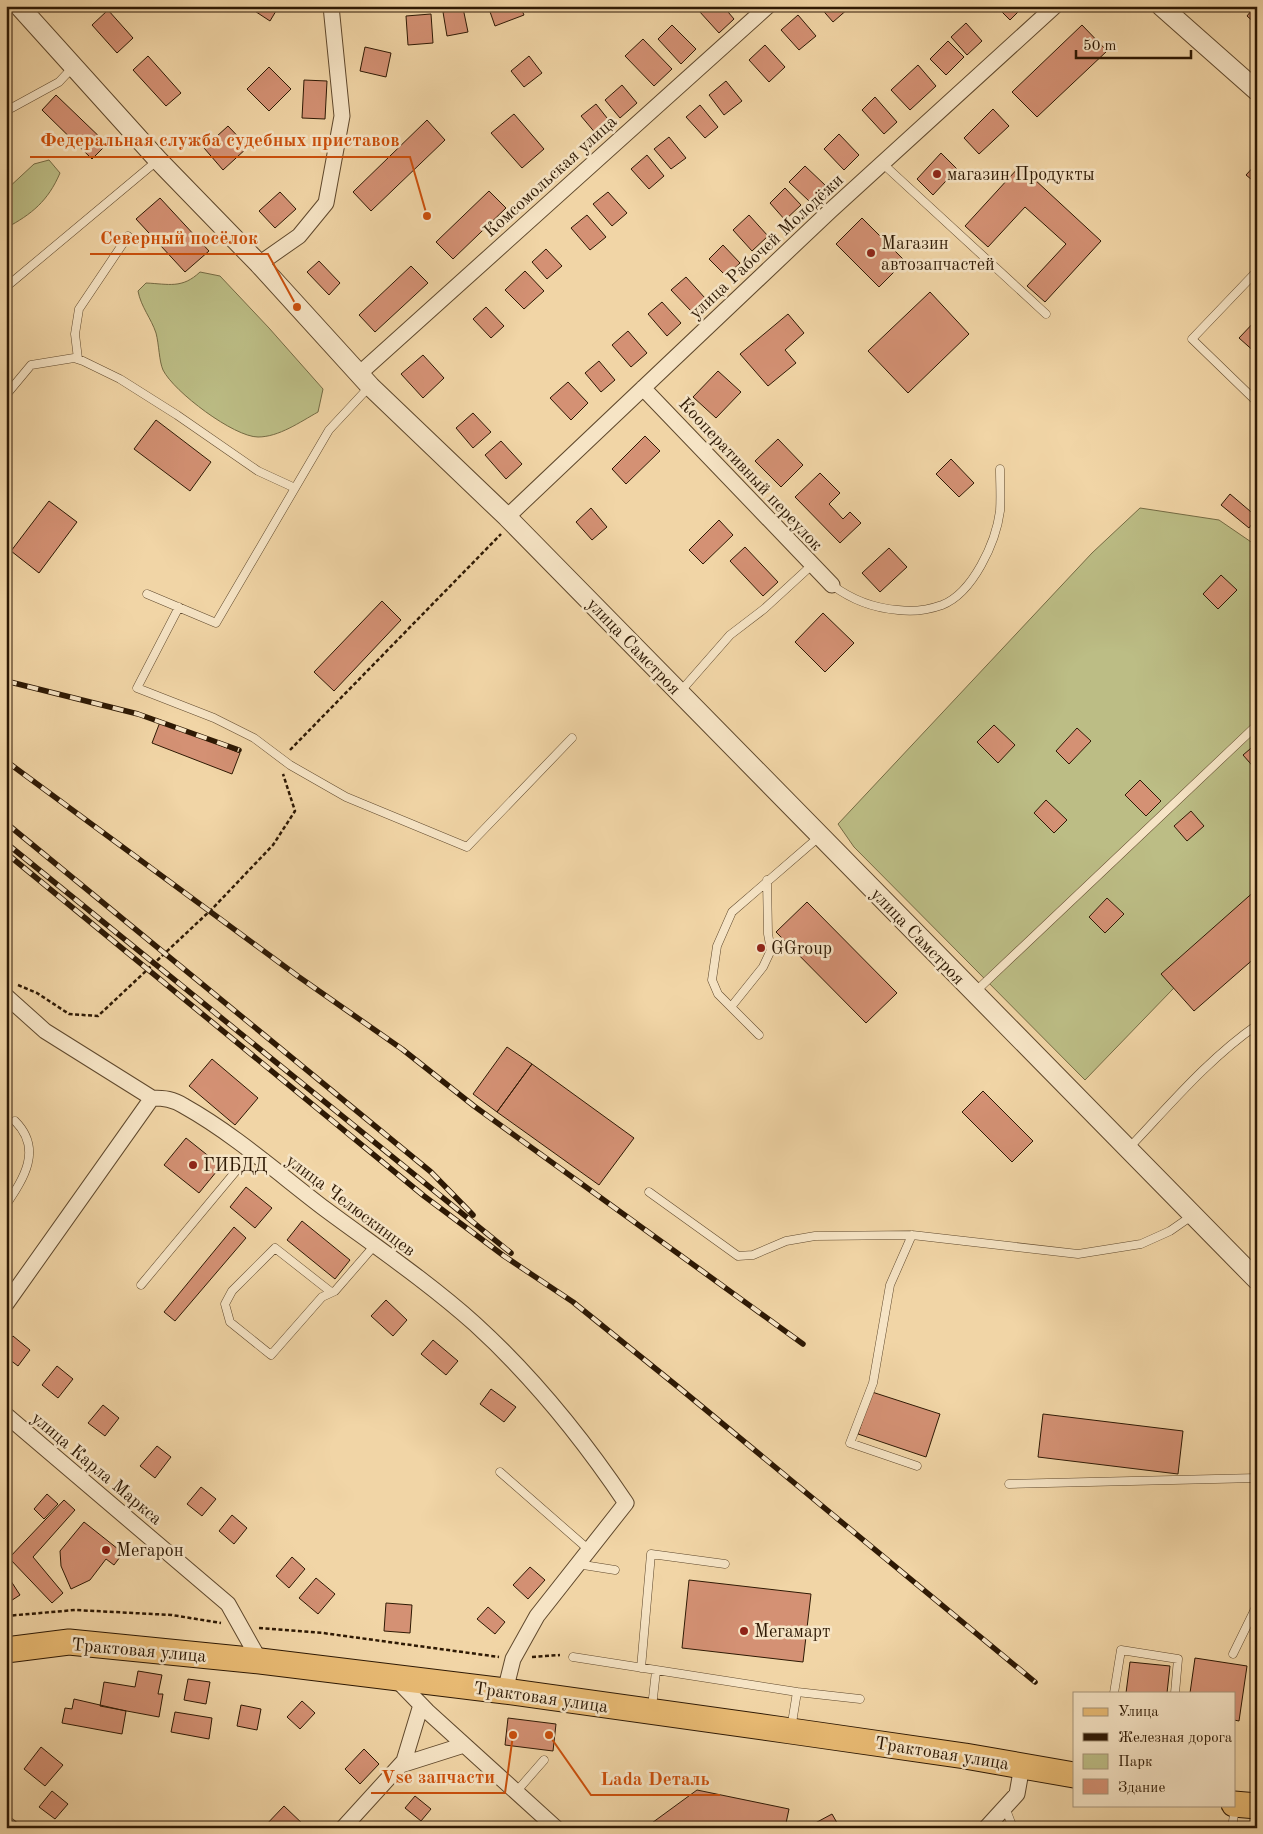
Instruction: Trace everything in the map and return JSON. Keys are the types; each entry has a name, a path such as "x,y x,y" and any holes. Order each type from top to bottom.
{"main road":[{"name":"Трактовая улица","path":"6,1650 69,1642 260,1661 505,1691 791,1731 1073,1775"}],"street":[{"name":"улица Самстроя","path":"19,6 158,160 259,264 364,380 506,523 680,693 1257,1280"},
{"path":"259,264 299,236 326,203 342,116 331,6"},
{"name":"Комсомольская улица","path":"364,380 768,6"},
{"name":"улица Рабочей Молодёжи","path":"506,523 643,388 882,163 1055,6"},
{"path":"1161,6 1257,92"},
{"name":"Кооперативный переулок","path":"643,388 705,450 832,584"},
{"name":"улица Челюскинцев","path":"9,989 45,1030 152,1098 166,1098 184,1106 251,1153 374,1246 468,1318 493,1342 564,1420 604,1470 626,1503 588,1549"},
{"path":"6,1304 152,1098"},
{"name":"улица Карла Маркса","path":"6,1415 228,1604 260,1661"},
{"path":"505,1691 513,1659 536,1616 588,1549"},
{"path":"395,1678 421,1705 556,1828"},
{"path":"343,1828 401,1765 421,1705"},
{"path":"401,1765 464,1745"},
{"path":"986,1828 1017,1794 1022,1766"},
{"path":"6,1824 11,1828"}],"lane":[{"path":"6,111 59,82 74,66"},
{"path":"6,287 158,160"},
{"path":"882,163 1046,314"},
{"path":"78,359 75,334 79,309 128,236"},
{"path":"1257,271 1192,339 1257,402"},
{"path":"6,395 30,365 78,359 120,379 176,414 258,471 295,488"},
{"path":"148,594 216,624 329,430 364,380"},
{"path":"832,584 849,598 879,609 913,612 944,604 970,584 990,547 1000,512 1000,469"},
{"path":"680,693 730,636 764,609 812,565"},
{"path":"179,607 137,688 230,726 254,738 283,760 346,797 467,847 572,738"},
{"path":"974,993 1257,726"},
{"path":"759,1035 718,994 712,980 717,946 732,912 820,836"},
{"path":"730,1007 763,968 771,950 768,934 767,880"},
{"path":"1128,1149 1197,1077 1242,1035 1257,1024"},
{"path":"6,1205 28,1168 30,1148 22,1128 15,1121"},
{"path":"141,1285 251,1153"},
{"path":"649,1192 738,1256 753,1255 786,1242 815,1236 912,1235 1078,1254 1141,1244 1170,1232 1193,1215"},
{"path":"912,1235 890,1285 873,1383 850,1442 917,1466"},
{"path":"331,1292 275,1248 232,1291 225,1304 230,1322 271,1355 322,1297 331,1292 374,1246"},
{"path":"500,1472 588,1549"},
{"path":"1009,1484 1257,1478"},
{"path":"641,1668 651,1554 725,1564"},
{"path":"577,1564 615,1570"},
{"path":"1234,1654 1257,1605"},
{"path":"1114,1692 1121,1650 1178,1659 1175,1692"},
{"path":"573,1656 656,1671 796,1692 860,1699"},
{"path":"652,1712 656,1671"},
{"path":"791,1731 796,1692"},
{"path":"516,1792 544,1760"},
{"path":"1005,1807 1013,1828"}],"path":[{"path":"9,989 37,993 69,1014 98,1016 213,908 282,833 295,811 280,764 506,523"},
{"path":"6,1616 75,1610 172,1615 240,1626 323,1633 513,1659 560,1654"}],"green space":[{"path":"49,160 60,173 50,191 31,212 6,228 6,190 34,164"},
{"path":"200,272 220,276 323,389 318,412 274,434 258,437 247,435 220,422 206,412 179,390 169,379 163,370 156,333 141,302 138,291 146,283 181,283"},
{"path":"1140,508 1219,520 1257,546 1257,902 1085,1080 854,847 838,824 1092,553"}],"building":[{"path":"247,6 279,6 270,21"},
{"path":"488,6 520,6 524,15 495,26"},
{"path":"705,6 723,6 734,19 719,33 699,11"},
{"path":"819,6 848,6 849,8 833,22"},
{"path":"996,6 1024,6 1010,20"},
{"path":"1257,6 1257,25 1247,16"},
{"path":"463,8 468,32 447,36 443,12"},
{"path":"108,10 133,38 117,53 92,25"},
{"path":"431,14 433,43 408,45 406,16"},
{"path":"798,15 816,36 799,50 781,30"},
{"path":"966,23 982,41 967,55 951,37"},
{"path":"672,25 696,49 681,64 658,39"},
{"path":"1082,25 1107,51 1037,117 1012,92"},
{"path":"643,39 672,69 654,86 625,56"},
{"path":"948,41 964,57 946,75 930,59"},
{"path":"765,45 785,67 769,82 749,60"},
{"path":"365,47 391,53 386,77 360,71"},
{"path":"148,56 181,93 166,106 133,70"},
{"path":"529,56 542,73 524,87 511,71"},
{"path":"918,65 936,86 910,110 891,90"},
{"path":"269,67 291,89 269,111 247,89"},
{"path":"304,80 327,81 325,119 302,118"},
{"path":"726,81 742,101 724,115 709,95"},
{"path":"622,85 637,103 620,118 605,100"},
{"path":"56,95 107,144 92,159 42,110"},
{"path":"875,97 897,122 884,134 862,110"},
{"path":"596,104 611,123 597,135 581,116"},
{"path":"700,105 718,127 705,138 686,117"},
{"path":"993,109 1009,126 979,154 964,138"},
{"path":"514,114 544,149 522,168 491,133"},
{"path":"427,120 445,140 371,211 353,192"},
{"path":"228,126 248,147 223,170 204,148"},
{"path":"839,134 859,155 844,170 824,149"},
{"path":"669,137 686,158 671,169 654,149"},
{"name":"магазин Продукты","path":"941,153 957,169 933,195 917,179"},
{"path":"647,155 664,176 649,189 631,169"},
{"path":"1257,163 1257,184 1246,175"},
{"path":"805,166 825,185 809,201 789,182"},
{"path":"1020,166 1101,241 1045,302 1027,286 1066,244 1025,207 988,247 965,226"},
{"path":"785,188 801,205 785,220 770,203"},
{"path":"489,191 506,208 453,259 436,242"},
{"path":"280,192 296,209 275,228 259,211"},
{"path":"608,192 627,213 612,226 593,204"},
{"path":"160,198 209,251 185,272 136,219"},
{"path":"587,215 606,237 590,250 571,228"},
{"path":"749,215 768,236 752,251 733,230"},
{"name":"Магазин автозапчастей","path":"862,218 905,261 879,287 836,244"},
{"path":"723,245 740,263 726,276 709,259"},
{"path":"546,249 562,266 547,279 532,262"},
{"path":"319,261 340,283 329,295 307,272"},
{"path":"411,266 428,283 375,332 359,315"},
{"path":"525,271 544,291 524,309 505,290"},
{"path":"686,277 705,298 691,311 671,290"},
{"path":"930,292 969,334 908,393 868,351"},
{"path":"662,302 681,323 667,336 648,314"},
{"path":"486,307 504,326 491,338 473,319"},
{"path":"788,314 804,333 785,350 796,363 768,386 740,354"},
{"path":"1257,319 1257,354 1239,338"},
{"path":"628,331 647,353 631,367 612,345"},
{"path":"423,355 444,378 423,398 401,374"},
{"path":"599,361 615,380 601,392 585,373"},
{"path":"718,371 741,392 716,418 693,397"},
{"path":"568,382 588,403 571,420 550,398"},
{"path":"473,413 491,432 473,448 456,428"},
{"path":"156,420 211,462 190,491 134,449"},
{"path":"645,436 660,451 626,484 612,469"},
{"path":"778,439 803,465 781,487 755,461"},
{"path":"501,441 522,464 506,479 485,455"},
{"path":"951,459 974,483 959,497 936,474"},
{"path":"820,473 840,493 829,504 843,519 850,512 861,523 840,543 795,497"},
{"path":"1230,494 1257,517 1249,528 1221,505"},
{"path":"49,501 77,522 39,573 11,551"},
{"path":"591,508 607,527 592,540 576,522"},
{"path":"719,520 733,535 703,564 689,550"},
{"path":"745,547 778,582 763,596 730,561"},
{"path":"889,548 907,567 880,592 862,573"},
{"path":"1221,575 1237,590 1218,609 1203,594"},
{"path":"382,601 401,620 334,691 314,672"},
{"path":"823,613 854,643 825,672 795,642"},
{"path":"160,722 240,753 232,774 152,743"},
{"path":"994,725 1015,745 998,763 977,742"},
{"path":"1077,728 1091,741 1069,764 1056,751"},
{"path":"1257,743 1257,771 1243,755"},
{"path":"1140,780 1161,801 1146,816 1125,795"},
{"path":"1046,800 1067,820 1054,833 1034,813"},
{"path":"1191,811 1204,826 1187,841 1174,826"},
{"path":"1257,889 1257,956 1194,1011 1161,974"},
{"path":"1107,898 1124,914 1105,933 1089,917"},
{"path":"807,902 897,993 866,1023 776,932"},
{"path":"507,1047 532,1064 497,1112 473,1094"},
{"path":"212,1059 258,1098 235,1125 189,1086"},
{"path":"532,1064 634,1138 599,1185 497,1112"},
{"path":"983,1091 1033,1141 1012,1162 962,1112"},
{"name":"ГИБДД","path":"186,1138 221,1166 199,1193 164,1165"},
{"path":"246,1187 272,1208 255,1228 230,1207"},
{"path":"302,1221 350,1260 335,1279 287,1240"},
{"path":"234,1227 246,1238 175,1321 164,1312"},
{"path":"386,1300 407,1320 393,1336 371,1316"},
{"path":"13,1336 30,1350 18,1366 6,1357 6,1344"},
{"path":"433,1340 458,1361 446,1375 421,1354"},
{"path":"57,1366 73,1379 58,1398 42,1385"},
{"path":"491,1389 516,1407 504,1422 480,1404"},
{"path":"872,1392 940,1414 926,1457 858,1434"},
{"path":"103,1405 119,1418 105,1436 88,1423"},
{"path":"1043,1414 1183,1431 1178,1474 1038,1457"},
{"path":"157,1446 171,1457 155,1478 140,1466"},
{"path":"201,1487 216,1499 202,1516 187,1504"},
{"path":"47,1494 58,1504 44,1519 34,1509"},
{"path":"64,1500 75,1510 33,1557 63,1593 52,1603 9,1558"},
{"path":"232,1515 247,1528 234,1544 219,1531"},
{"path":"84,1522 123,1553 114,1565 106,1559 90,1580 71,1589 61,1566 60,1551"},
{"path":"292,1557 305,1569 289,1588 276,1576"},
{"path":"530,1567 545,1580 528,1599 513,1585"},
{"path":"9,1578 20,1595 6,1604 6,1579"},
{"path":"316,1578 335,1594 318,1614 299,1598"},
{"path":"689,1580 811,1594 803,1662 682,1648"},
{"path":"386,1603 412,1605 410,1633 384,1631"},
{"path":"488,1607 505,1622 495,1634 477,1619"},
{"path":"1195,1658 1247,1666 1239,1721 1236,1720 1236,1692 1190,1692"},
{"path":"1130,1662 1170,1666 1167,1692 1126,1692"},
{"path":"138,1671 162,1675 158,1694 163,1694 159,1717 100,1706 104,1682 135,1687"},
{"path":"188,1679 210,1682 206,1704 184,1700"},
{"path":"74,1699 126,1711 122,1734 62,1723 65,1708 72,1709"},
{"path":"302,1701 315,1713 300,1729 287,1717"},
{"path":"241,1705 261,1709 257,1730 237,1726"},
{"path":"175,1712 212,1718 209,1739 171,1732"},
{"path":"508,1718 556,1724 553,1751 505,1745"},
{"path":"41,1747 63,1765 45,1786 24,1769"},
{"path":"364,1749 379,1764 360,1784 345,1769"},
{"path":"697,1790 789,1809 785,1828 724,1828 706,1824 700,1828 645,1828"},
{"path":"52,1791 68,1804 55,1819 39,1807"},
{"path":"415,1796 431,1809 421,1821 405,1808"},
{"path":"284,1806 307,1828 263,1828"},
{"path":"832,1814 840,1828 806,1828"}],"railway":[{"path":"6,681 138,714 239,750"},
{"path":"6,761 299,977 402,1049 474,1106 803,1344"},
{"path":"6,823 431,1172 473,1215"},
{"path":"6,843 511,1253"},
{"path":"6,853 424,1196 504,1256 573,1302 1035,1682"}],"place":[{"name":"магазин Продукты","path":"937,174"},
{"name":"Федеральная служба судебных приставов","path":"427,216"},
{"name":"Магазин автозапчастей","path":"871,253"},
{"name":"Северный посёлок","path":"297,307"},
{"name":"GGroup","path":"761,948"},
{"name":"ГИБДД","path":"193,1165"},
{"name":"Мегарон","path":"106,1550"},
{"name":"Мегамарт","path":"744,1631"},
{"name":"Vse запчасти","path":"513,1735"},
{"name":"Lada Dеталь","path":"549,1735"}]}
